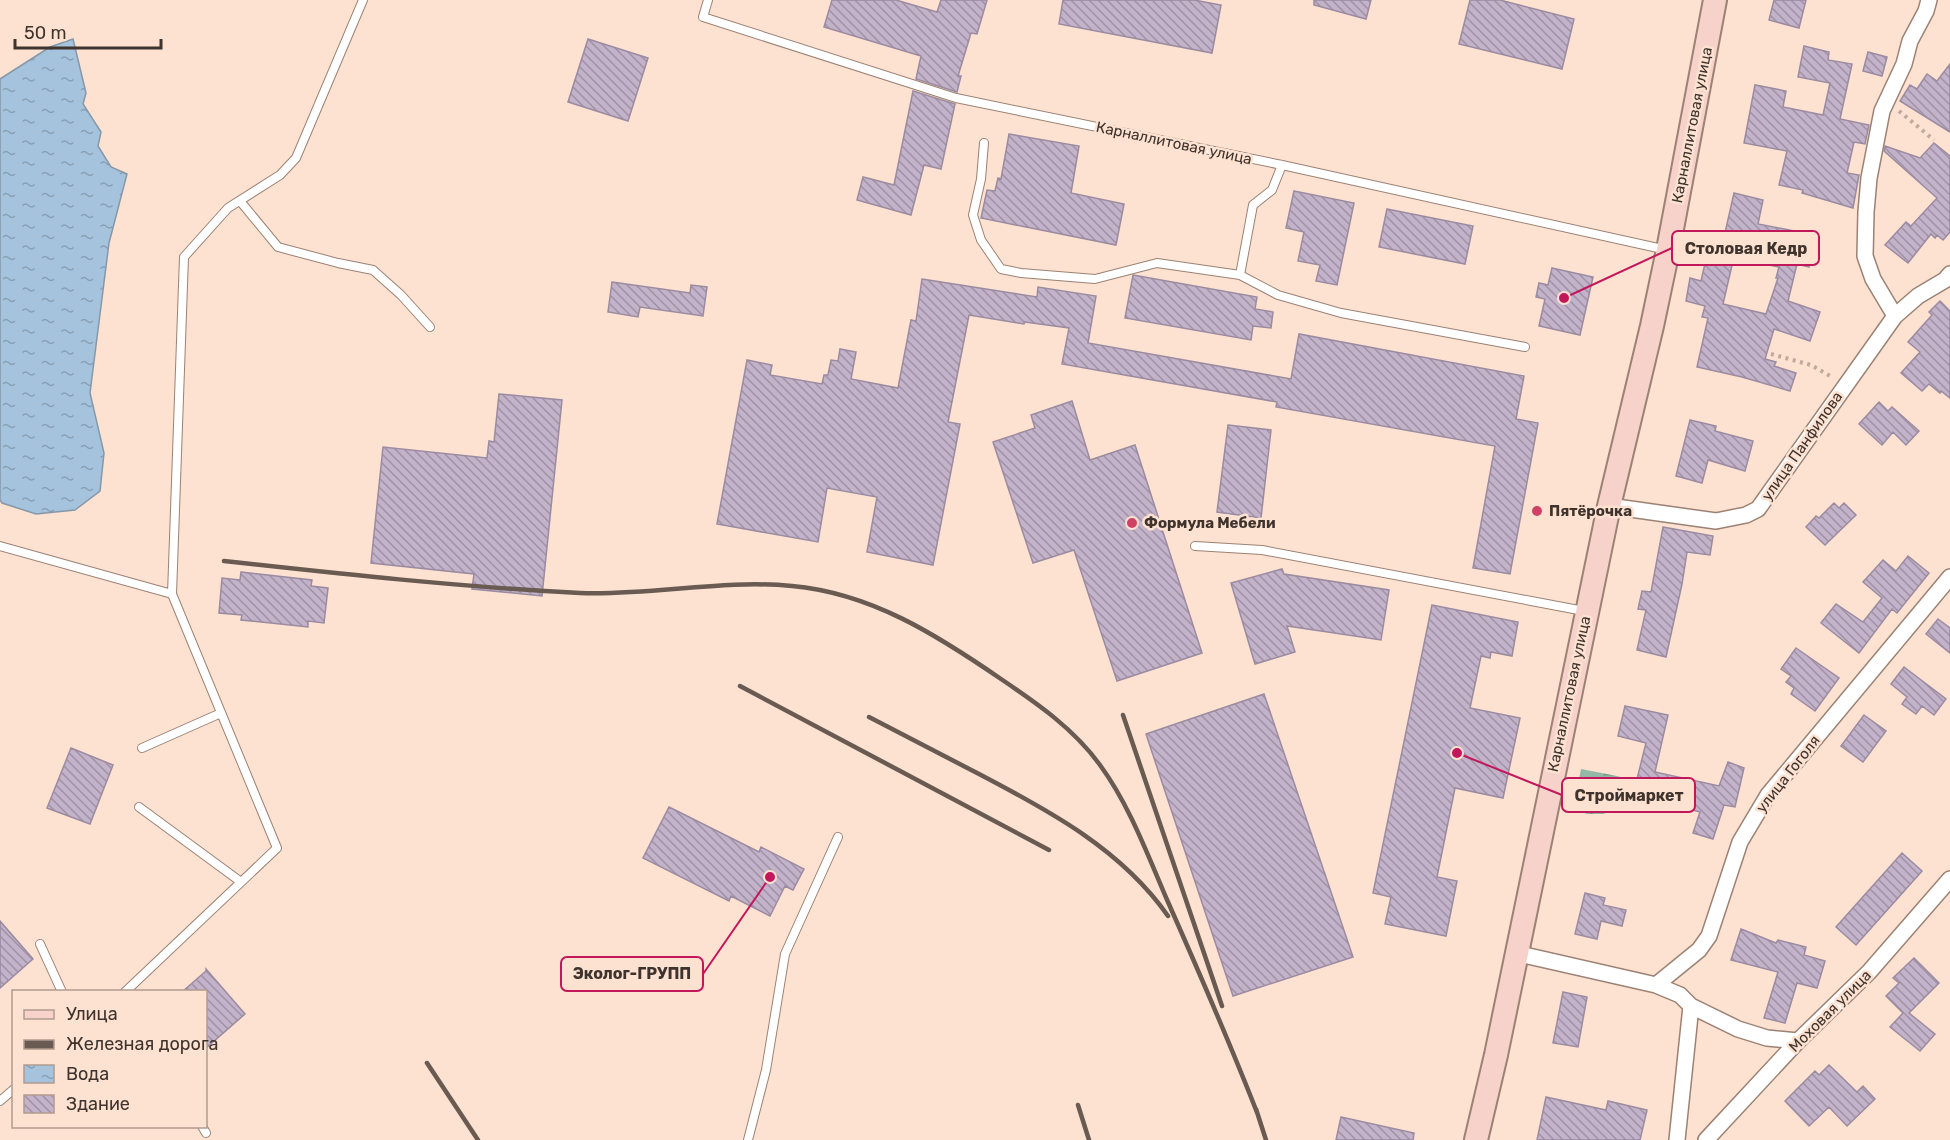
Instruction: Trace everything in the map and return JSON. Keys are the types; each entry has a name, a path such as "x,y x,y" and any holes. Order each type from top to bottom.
{"street":[{"name":"Карналлитовая улица","path":"1476,1140 1496,1055 1586,612 1668,250 1715,0"},
{"path":"1895,316 1873,279 1865,256 1869,178 1882,111 1929,0"},
{"name":"улица Панфилова","path":"1609,506 1716,521 1746,515 1758,509 1895,316 1918,296 1945,280 1950,274"},
{"name":"улица Гоголя","path":"1656,985 1699,950 1708,936 1740,842 1768,795 1950,578"},
{"name":"Моховая улица","path":"1706,1140 1798,1041 1869,972 1950,879"},
{"path":"1515,953 1656,985 1680,995 1691,1006 1738,1029 1767,1038 1798,1041"},
{"path":"1677,1140 1691,1006"}],"lane":[{"path":"127,990 277,848 172,594 184,257 228,208 280,175 296,158 363,0"},
{"name":"Карналлитовая улица","path":"708,0 703,17 956,98 1282,165 1668,250"},
{"path":"984,143 981,179 974,215 981,240 1001,269 1021,273 1095,279 1157,263 1240,275 1278,295 1341,312 1525,347"},
{"path":"1240,275 1253,205 1272,190 1282,165"},
{"path":"240,201 278,247 373,270 401,295 430,327"},
{"path":"0,546 172,594"},
{"path":"1195,546 1262,550 1586,612"},
{"path":"142,748 221,713"},
{"path":"139,807 241,882"},
{"path":"748,1140 766,1070 785,954 838,837"},
{"path":"40,944 61,990"},
{"path":"0,1101 12,1091"}],"path":[{"path":"1886,102 1934,140"},
{"path":"1772,354 1811,365 1846,384"}],"green space":[{"path":"1581,769 1630,780 1635,790 1625,807 1603,814 1587,814 1573,809"}],"water":[{"path":"73,39 86,93 83,104 101,132 98,146 111,167 127,174 109,243 90,393 104,453 100,491 75,510 36,514 2,503 0,500 0,79 50,47"}],"building":[{"path":"832,0 896,0 937,12 941,0 987,0 977,34 971,33 958,76 961,76 957,92 916,79 921,56 824,27"},
{"path":"1063,0 1194,0 1221,5 1212,53 1059,24"},
{"path":"1314,0 1371,0 1366,19 1314,5"},
{"path":"1470,0 1500,0 1574,19 1562,69 1459,44"},
{"path":"1774,0 1806,0 1799,28 1769,20"},
{"path":"588,39 648,58 628,121 568,102"},
{"path":"1804,46 1829,52 1828,60 1852,64 1840,119 1869,125 1865,144 1854,142 1847,173 1859,175 1853,208 1802,193 1803,190 1779,185 1787,151 1744,143 1755,85 1786,91 1783,107 1823,115 1830,83 1798,77"},
{"path":"1868,52 1887,57 1882,76 1863,71"},
{"path":"1950,64 1950,132 1900,101 1910,85 1917,89 1927,74 1937,81"},
{"path":"913,91 955,104 941,169 924,165 911,215 857,200 863,177 894,185"},
{"path":"1009,134 1079,146 1071,193 1124,204 1116,245 981,218 987,190 995,191 998,178 1001,179"},
{"path":"1934,143 1950,156 1950,232 1943,240 1931,234 1908,263 1885,245 1906,222 1911,226 1937,198 1884,151 1885,146 1920,158"},
{"path":"1294,191 1354,203 1337,285 1316,281 1320,265 1298,261 1304,232 1286,228"},
{"path":"1734,193 1763,200 1758,224 1800,232 1799,241 1814,244 1809,267 1797,264 1788,301 1820,312 1810,341 1774,329 1765,359 1776,362 1774,366 1796,373 1790,391 1697,367 1708,318 1702,317 1705,306 1686,301 1690,278 1701,281 1707,255 1733,261 1723,304 1766,314 1778,278 1776,278 1779,267 1720,255"},
{"path":"1387,209 1473,226 1465,264 1379,247"},
{"path":"1552,268 1593,277 1580,335 1539,326 1545,299 1536,297 1539,283 1548,285"},
{"path":"1133,275 1257,297 1255,309 1273,312 1271,328 1253,326 1251,340 1125,318"},
{"path":"922,279 1037,297 1038,287 1096,296 1088,343 1291,379 1299,334 1524,376 1516,419 1538,423 1510,574 1473,568 1495,446 1276,407 1277,402 1062,364 1069,328 1025,322 1024,324 969,315 948,422 960,424 933,565 867,552 877,497 827,488 818,542 717,524 747,360 772,365 770,375 822,384 824,375 828,375 831,360 838,361 840,349 856,352 851,379 898,388 911,320 916,321"},
{"path":"612,282 690,293 691,285 707,287 703,316 640,307 638,317 608,312"},
{"path":"1940,301 1950,311 1950,398 1929,384 1922,391 1901,373 1920,352 1908,342 1932,315 1929,312"},
{"path":"499,394 562,400 542,596 472,589 474,574 371,563 383,447 487,458 489,441 494,442"},
{"path":"1072,401 1090,460 1135,445 1202,653 1117,681 1074,550 1033,563 993,442 1035,428 1031,415"},
{"path":"1879,402 1888,411 1892,407 1919,431 1906,445 1893,432 1882,445 1859,424"},
{"path":"1690,420 1716,426 1715,431 1753,441 1745,471 1708,460 1702,483 1676,476"},
{"path":"1228,425 1271,430 1261,518 1217,512"},
{"path":"1834,503 1839,508 1844,503 1856,515 1825,545 1806,527 1816,516 1819,518"},
{"path":"1663,527 1713,536 1710,555 1687,552 1666,657 1637,650 1646,610 1638,609 1642,591 1651,592"},
{"path":"1908,556 1929,573 1897,613 1892,609 1859,653 1821,623 1836,604 1863,622 1882,598 1863,582 1883,560 1896,571"},
{"path":"1282,569 1284,574 1389,590 1381,640 1287,626 1295,652 1255,664 1231,583"},
{"path":"241,572 312,580 311,586 328,588 324,623 308,621 308,627 241,620 242,615 219,613 222,578 240,580"},
{"path":"1432,605 1518,622 1512,656 1491,652 1490,658 1481,656 1470,708 1520,718 1503,798 1455,788 1437,877 1457,881 1446,936 1385,924 1391,897 1373,893"},
{"path":"1938,619 1950,628 1950,653 1926,634"},
{"path":"1796,648 1839,678 1815,711 1791,694 1794,688 1786,682 1791,676 1781,669"},
{"path":"1904,667 1946,699 1934,715 1922,706 1916,714 1902,704 1907,697 1891,684"},
{"path":"1264,694 1353,957 1233,996 1146,734"},
{"path":"1625,706 1668,715 1655,772 1719,786 1728,762 1744,768 1735,807 1724,805 1713,839 1693,833 1700,812 1678,806 1681,794 1636,783 1646,743 1618,736"},
{"path":"1864,715 1886,731 1863,762 1841,746"},
{"path":"71,748 113,765 90,824 47,808"},
{"path":"669,807 759,852 761,847 804,869 793,890 785,886 770,916 731,896 729,901 643,858"},
{"path":"1902,853 1922,871 1856,945 1836,927"},
{"path":"1585,893 1605,898 1603,905 1626,910 1622,926 1601,921 1597,939 1575,934"},
{"path":"0,921 33,959 0,988"},
{"path":"1741,929 1776,943 1778,940 1806,947 1804,955 1825,961 1817,988 1797,983 1785,1023 1764,1018 1778,972 1731,960"},
{"path":"1914,958 1939,983 1909,1013 1935,1034 1920,1051 1890,1027 1903,1013 1886,996 1899,983 1893,978"},
{"path":"206,969 245,1014 207,1047 207,990 184,990"},
{"path":"1563,992 1587,997 1578,1047 1553,1043"},
{"path":"1829,1065 1857,1092 1863,1086 1875,1099 1847,1126 1829,1107 1809,1126 1785,1101 1815,1071 1819,1075"},
{"path":"1546,1097 1606,1110 1608,1101 1647,1110 1640,1140 1537,1140"},
{"path":"1341,1117 1414,1133 1413,1140 1336,1140"}],"railway":[{"path":"224,561 446,584 580,593 766,584 792,586 849,597 928,632 1042,708 1079,740 1111,781 1138,832 1258,1115"},
{"path":"740,686 1049,850"},
{"path":"1123,715 1222,1006"},
{"path":"869,717 1006,788 1083,834 1129,871 1150,892 1168,916"},
{"path":"427,1063 478,1140"},
{"path":"1078,1105 1089,1140"},
{"path":"1256,1109 1266,1140"}],"place":[{"name":"Столовая Кедр","path":"1564,298"},
{"name":"Пятёрочка","path":"1537,511"},
{"name":"Формула Мебели","path":"1132,523"},
{"name":"Строймаркет","path":"1457,753"},
{"name":"Эколог-ГРУПП","path":"770,877"}]}
